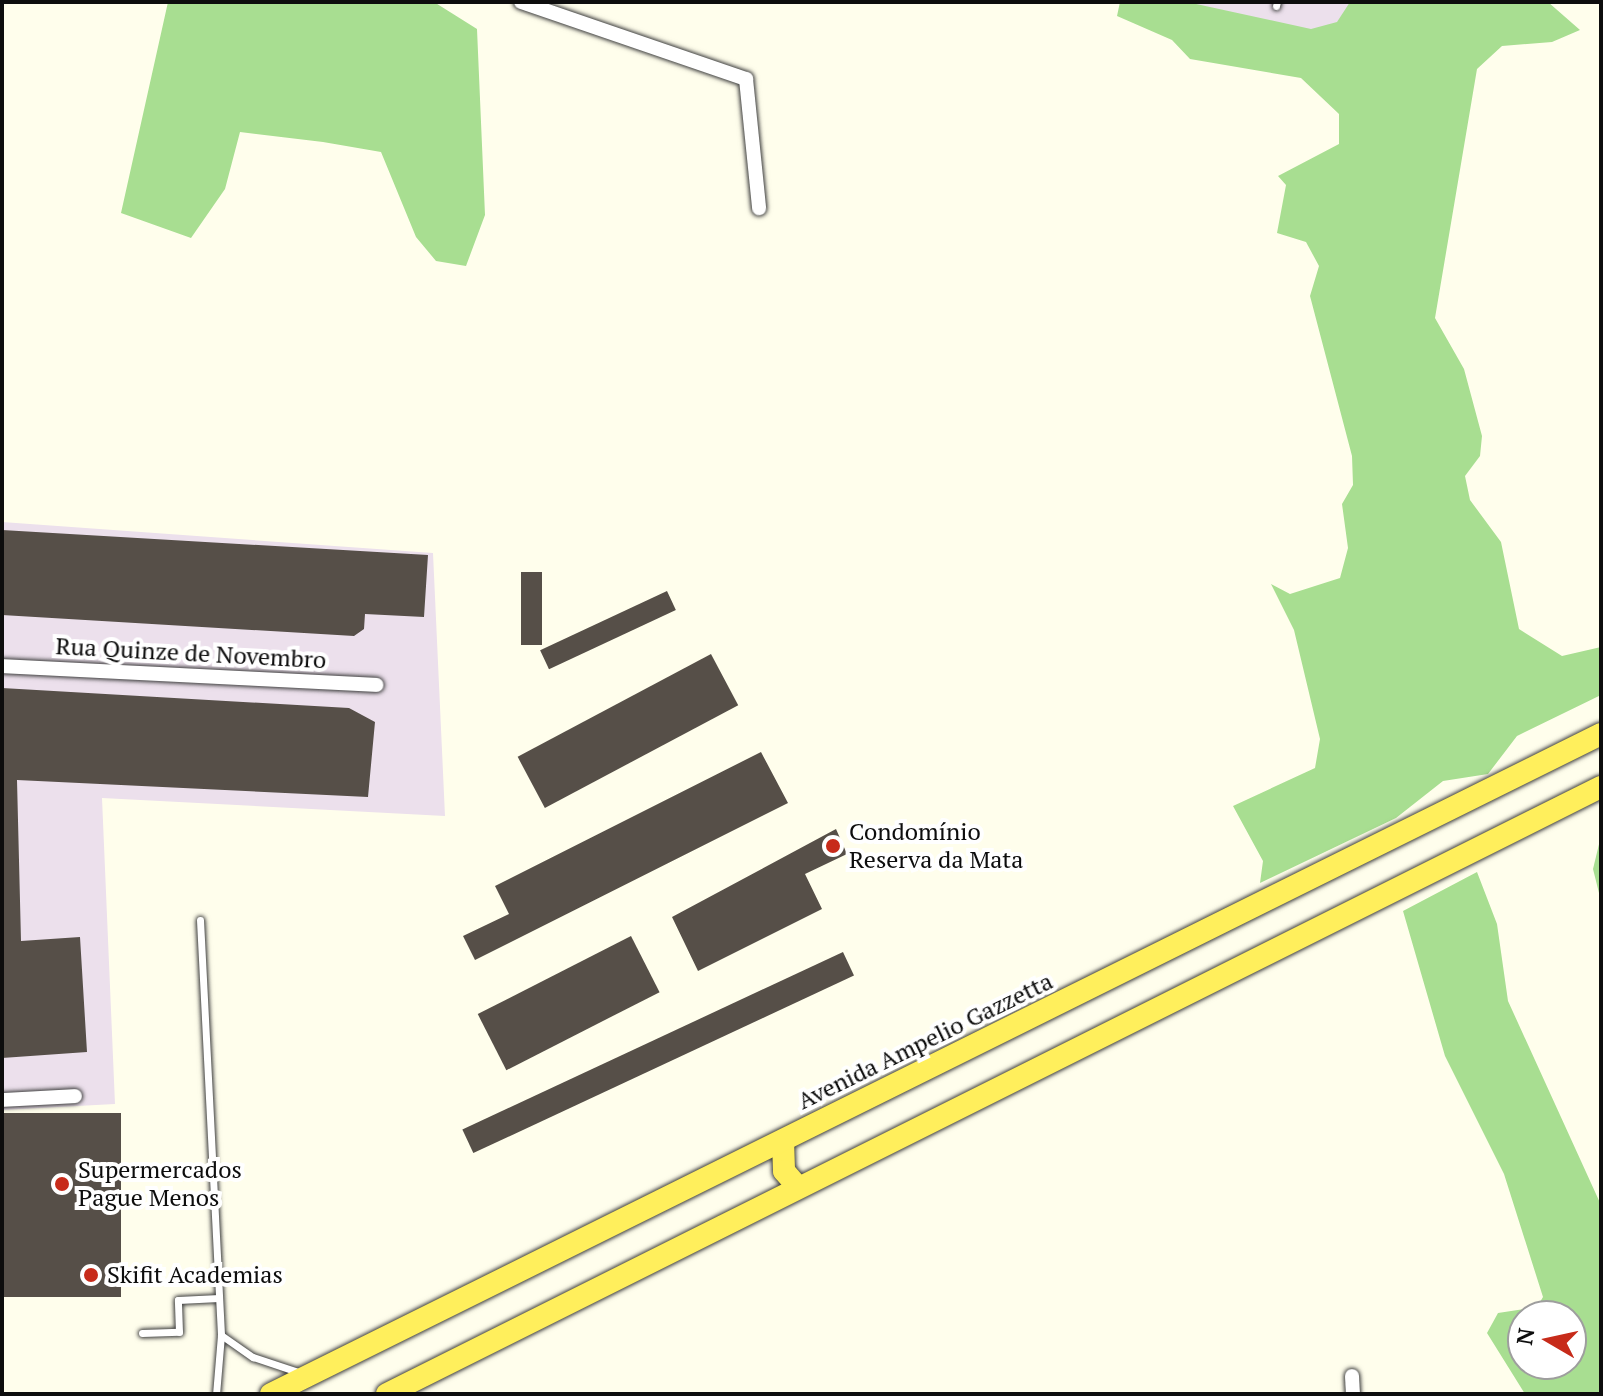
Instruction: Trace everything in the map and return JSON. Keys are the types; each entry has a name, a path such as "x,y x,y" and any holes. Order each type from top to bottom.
{"main road":[{"name":"Avenida Ampelio Gazzetta","path":"271,1394 1601,734"},
{"path":"387,1394 1601,787"},
{"path":"783,1141 784,1171 798,1187"}],"street":[{"path":"521,2 746,79 759,208"},
{"name":"Rua Quinze de Novembro","path":"2,666 377,685"},
{"path":"2,1100 75,1096"},
{"path":"1352,1376 1353,1394"}],"lane":[{"path":"200,920 221,1335 216,1394"},
{"path":"142,1333 179,1332 178,1300 219,1298"},
{"path":"221,1335 253,1357 309,1375"}],"shaded area":[{"path":"1145,2 1365,2 1357,56"},
{"path":"2,522 433,553 445,816 102,798 115,1104 2,1110"}],"green space":[{"path":"168,2 434,2 477,29 485,215 466,266 436,261 416,237 381,152 323,142 240,132 225,189 191,238 121,213"},
{"path":"1120,2 1187,2 1311,29 1337,22 1350,2 1548,2 1580,30 1552,42 1502,46 1477,69 1435,318 1464,369 1482,436 1480,456 1465,476 1470,500 1501,542 1519,629 1562,656 1601,647 1601,695 1517,736 1488,774 1443,781 1396,818 1260,883 1263,861 1233,806 1315,768 1320,739 1294,630 1271,584 1290,594 1340,578 1348,548 1342,504 1353,485 1352,456 1310,296 1319,266 1306,242 1277,233 1286,185 1278,176 1339,144 1339,114 1301,78 1190,59 1172,40 1117,16"},
{"path":"1601,836 1601,901 1593,869"},
{"path":"1477,872 1497,924 1508,1001 1601,1205 1601,1394 1525,1394 1516,1380 1587,1380 1587,1300 1541,1300 1543,1297 1504,1174 1445,1056 1403,911"},
{"path":"1507,1312 1507,1365 1487,1333 1498,1313"}],"building":[{"path":"2,530 428,555 424,617 365,614 364,629 354,636 2,615"},
{"path":"521,572 542,572 542,645 521,645"},
{"path":"667,591 676,610 549,669 540,650"},
{"path":"711,654 738,705 545,808 518,757"},
{"path":"2,688 349,708 375,722 368,797 17,780 21,941 80,937 87,1052 2,1058"},
{"path":"761,752 788,803 475,960 463,936 509,914 495,886"},
{"path":"836,829 847,854 805,874 822,909 698,971 672,917"},
{"path":"631,936 660,992 506,1070 478,1014"},
{"path":"843,952 854,976 473,1153 462,1129"},
{"name":"Supermercados Pague Menos","path":"2,1113 121,1113 121,1297 2,1297"}],"place":[{"name":"Condomínio Reserva da Mata","path":"833,846"},
{"name":"Supermercados Pague Menos","path":"62,1184"},
{"name":"Skifit Academias","path":"91,1275"}]}
